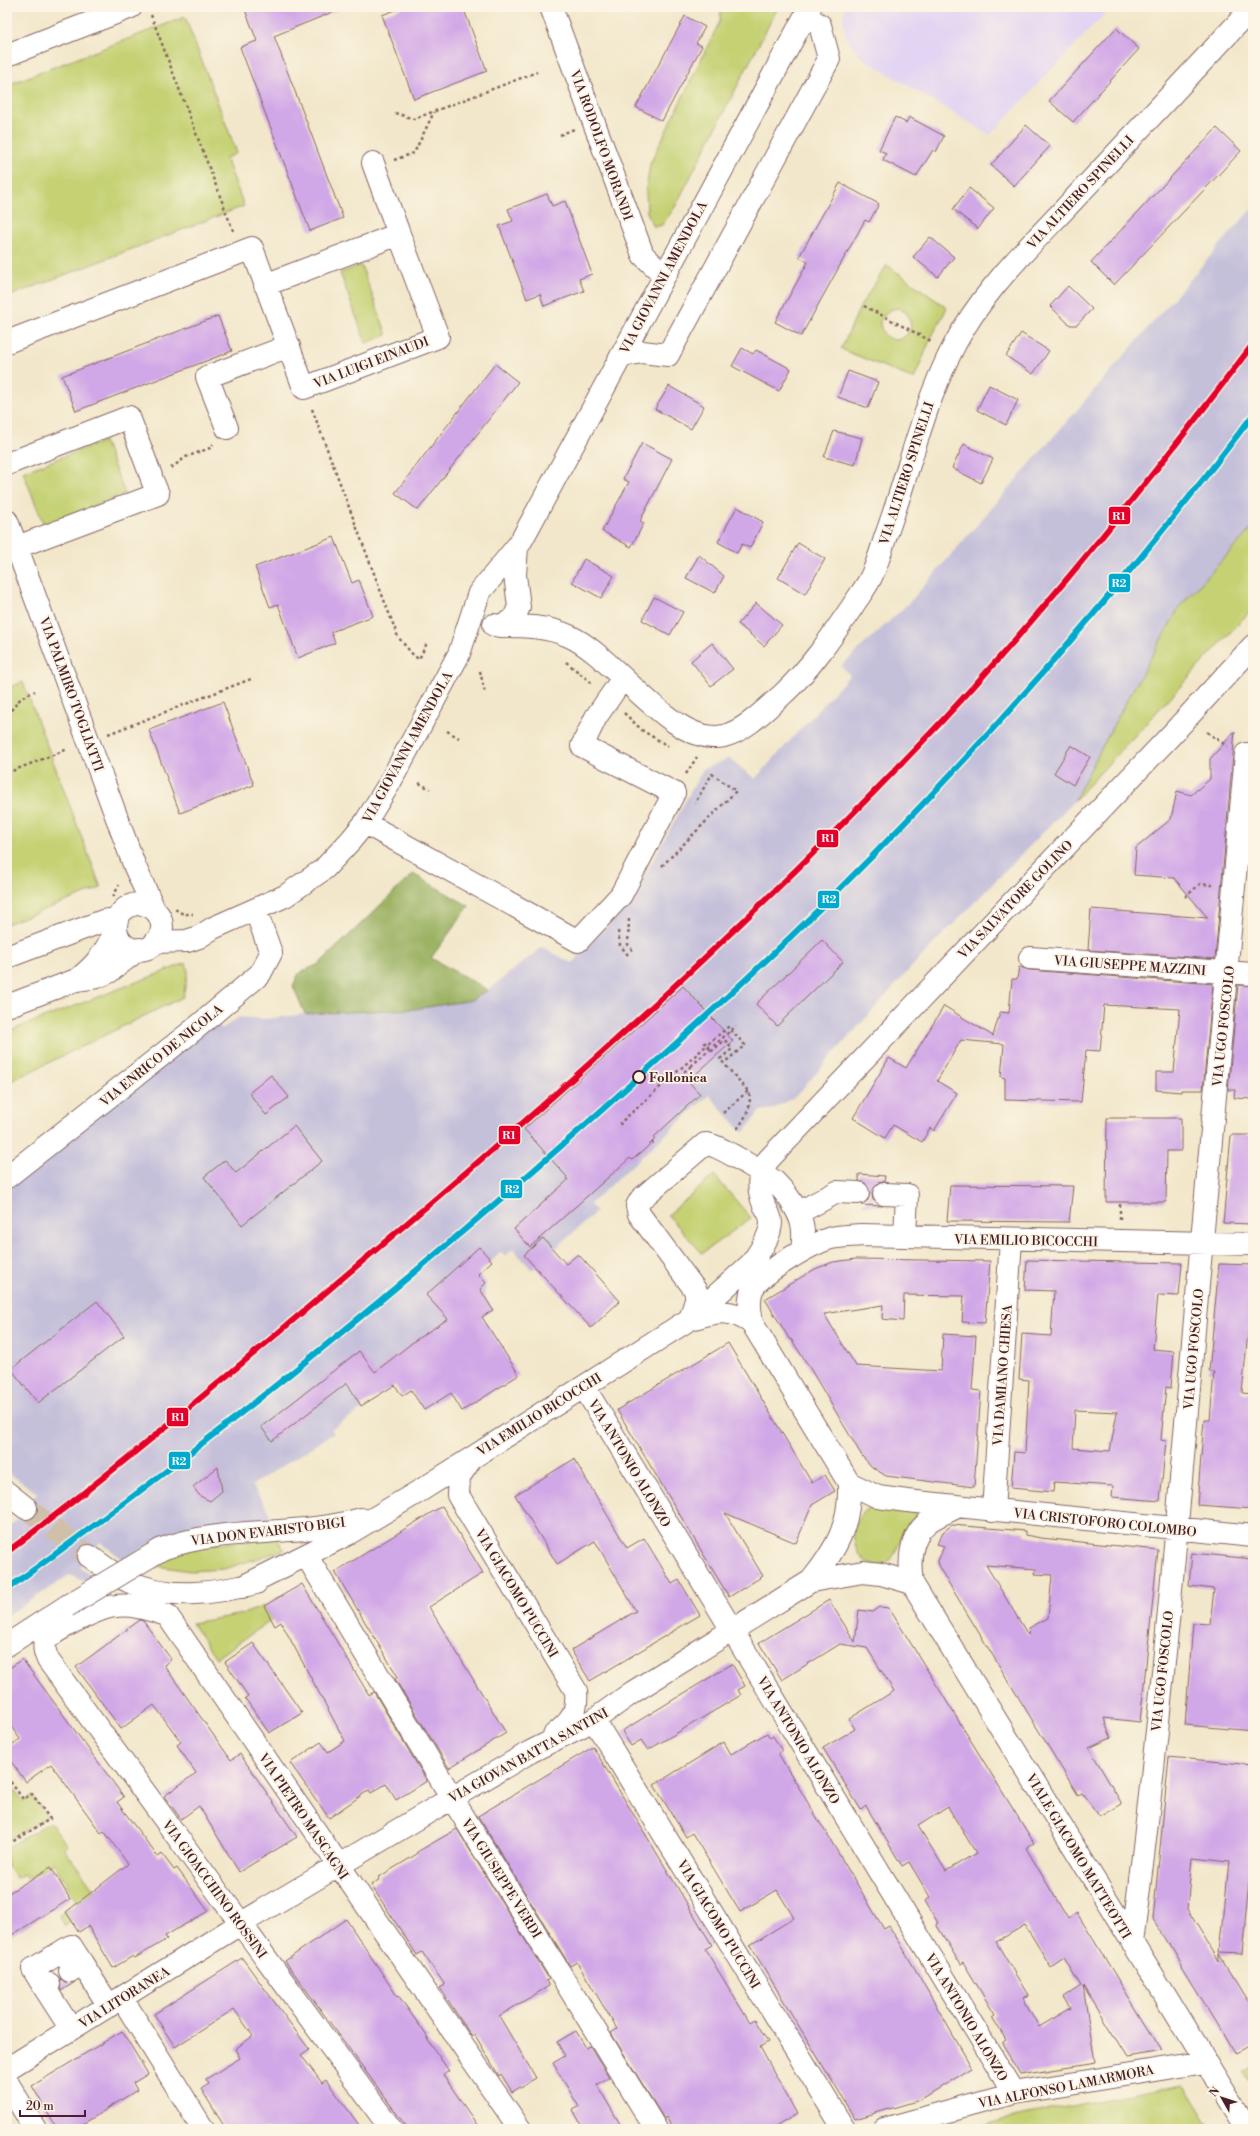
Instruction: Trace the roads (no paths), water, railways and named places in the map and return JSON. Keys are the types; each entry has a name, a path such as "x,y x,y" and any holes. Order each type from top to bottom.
{"street":[{"name":"VIA RODOLFO MORANDI","path":"551,7 643,256 664,275"},
{"name":"VIA ALTIERO SPINELLI","path":"499,626 539,626 570,636 595,653 647,700 680,726 694,734 709,737 724,736 738,730 767,708 792,685 827,644 871,578 900,500 931,398 952,349 976,310 995,286 1253,7"},
{"path":"7,54 141,10"},
{"name":"VIA GIOVANNI AMENDOLA","path":"147,946 199,938 213,928 256,911 285,896 324,869 352,840 365,823 389,784 459,654 479,597 517,547 807,11"},
{"path":"621,356 642,352 668,355 829,59 820,25 807,11"},
{"name":"VIA LUIGI EINAUDI","path":"7,342 252,248 304,388 438,337 373,166"},
{"path":"266,285 399,234"},
{"path":"226,428 207,377 289,346"},
{"path":"7,464 129,417 158,494 11,538"},
{"name":"VIA PALMIRO TOGLIATTI","path":"11,538 89,741 135,867 161,910"},
{"name":"VIA GIOVANNI AMENDOLA","path":"459,654 499,626 513,620 517,614 519,607 515,575 517,547"},
{"path":"499,626 485,622 481,617 479,597 488,585 501,582 513,588 517,594"},
{"name":"VIA SALVATORE GOLINO","path":"767,1178 764,1166 777,1151 1172,734 1253,646"},
{"path":"365,823 578,941 621,895 674,793 582,746 596,717 623,678"},
{"name":"VIA UGO FOSCOLO","path":"1132,1943 1177,1529 1202,1244 1250,754"},
{"path":"76,980 90,969 105,953 129,894 135,867"},
{"name":"VIA GIOVANNI AMENDOLA","path":"7,957 103,920 119,920 138,904 161,910 169,923 185,928 213,928"},
{"path":"7,1006 76,980 97,977 109,972 147,946 161,930 161,910"},
{"name":"VIA ENRICO DE NICOLA","path":"7,1177 196,1028 260,974 271,953 256,911"},
{"path":"119,920 124,943 147,946"},
{"name":"VIA GIUSEPPE MAZZINI","path":"1030,958 1253,974"},
{"path":"690,1319 696,1300 696,1291 639,1214 639,1202 708,1143 726,1150 767,1178 790,1200 804,1226 802,1250 784,1248 769,1231"},
{"path":"690,1319 751,1264 758,1255 769,1231 771,1222 759,1190 767,1178"},
{"path":"798,1213 837,1192 858,1193"},
{"path":"884,1194 907,1195 905,1236"},
{"name":"VIA EMILIO BICOCCHI","path":"752,1323 750,1296 753,1288 763,1276 802,1250 835,1238 861,1235 1011,1240 1253,1244"},
{"name":"VIA DAMIANO CHIESA","path":"992,1511 1011,1240"},
{"path":"690,1319 722,1311 736,1313 752,1323 850,1483 850,1502 842,1534 830,1557 811,1581"},
{"name":"VIA EMILIO BICOCCHI","path":"242,1587 270,1572 305,1557 389,1510 690,1319"},
{"name":"VIA ANTONIO ALONZO","path":"584,1387 1014,2093"},
{"path":"423,1489 443,1488 458,1495 458,1477 476,1454"},
{"name":"VIA CRISTOFORO COLOMBO","path":"850,1483 864,1492 878,1497 992,1511 1253,1536"},
{"path":"7,1493 26,1508"},
{"name":"VIA GIACOMO PUCCINI","path":"458,1495 576,1692"},
{"path":"811,1581 863,1572 881,1574 912,1583 910,1566 911,1550 917,1535 927,1523 957,1507"},
{"name":"VIA EMILIO BICOCCHI","path":"89,1556 127,1581 152,1590 192,1594 215,1592 272,1579 312,1565 354,1539 389,1510"},
{"name":"VIA DON EVARISTO BIGI","path":"7,1645 67,1606 162,1549 178,1543 203,1537 332,1526 389,1510"},
{"name":"VIA GIUSEPPE VERDI","path":"312,1565 452,1798 656,2129"},
{"name":"VIA GIOVAN BATTA SANTINI","path":"240,1924 530,1752 594,1720 633,1692 811,1581"},
{"name":"VIALE GIACOMO MATTEOTTI","path":"912,1583 1204,2062 1247,2129"},
{"name":"VIA PIETRO MASCAGNI","path":"44,1647 49,1638 98,1609 115,1606 138,1606 167,1615 520,2129"},
{"name":"VIA GIOACCHINO ROSSINI","path":"44,1647 45,1653 51,1664 391,2129"},
{"path":"530,1752 564,1728 570,1720 577,1704 576,1692 594,1699 616,1698 633,1692"},
{"name":"VIA GIACOMO PUCCINI","path":"594,1720 844,2129"},
{"name":"VIA LITORANEA","path":"7,2069 240,1924"},
{"path":"71,2029 47,1986 33,1969 70,1946 75,1968 115,2002 203,2129"},
{"name":"VIA ALFONSO LAMARMORA","path":"884,2129 1014,2093 1204,2062"},
{"path":"7,2082 35,2129"}],"tunnel":[{"path":"26,1508 89,1556"}],"place":[{"name":"Follonica","path":"639,1077"}]}
